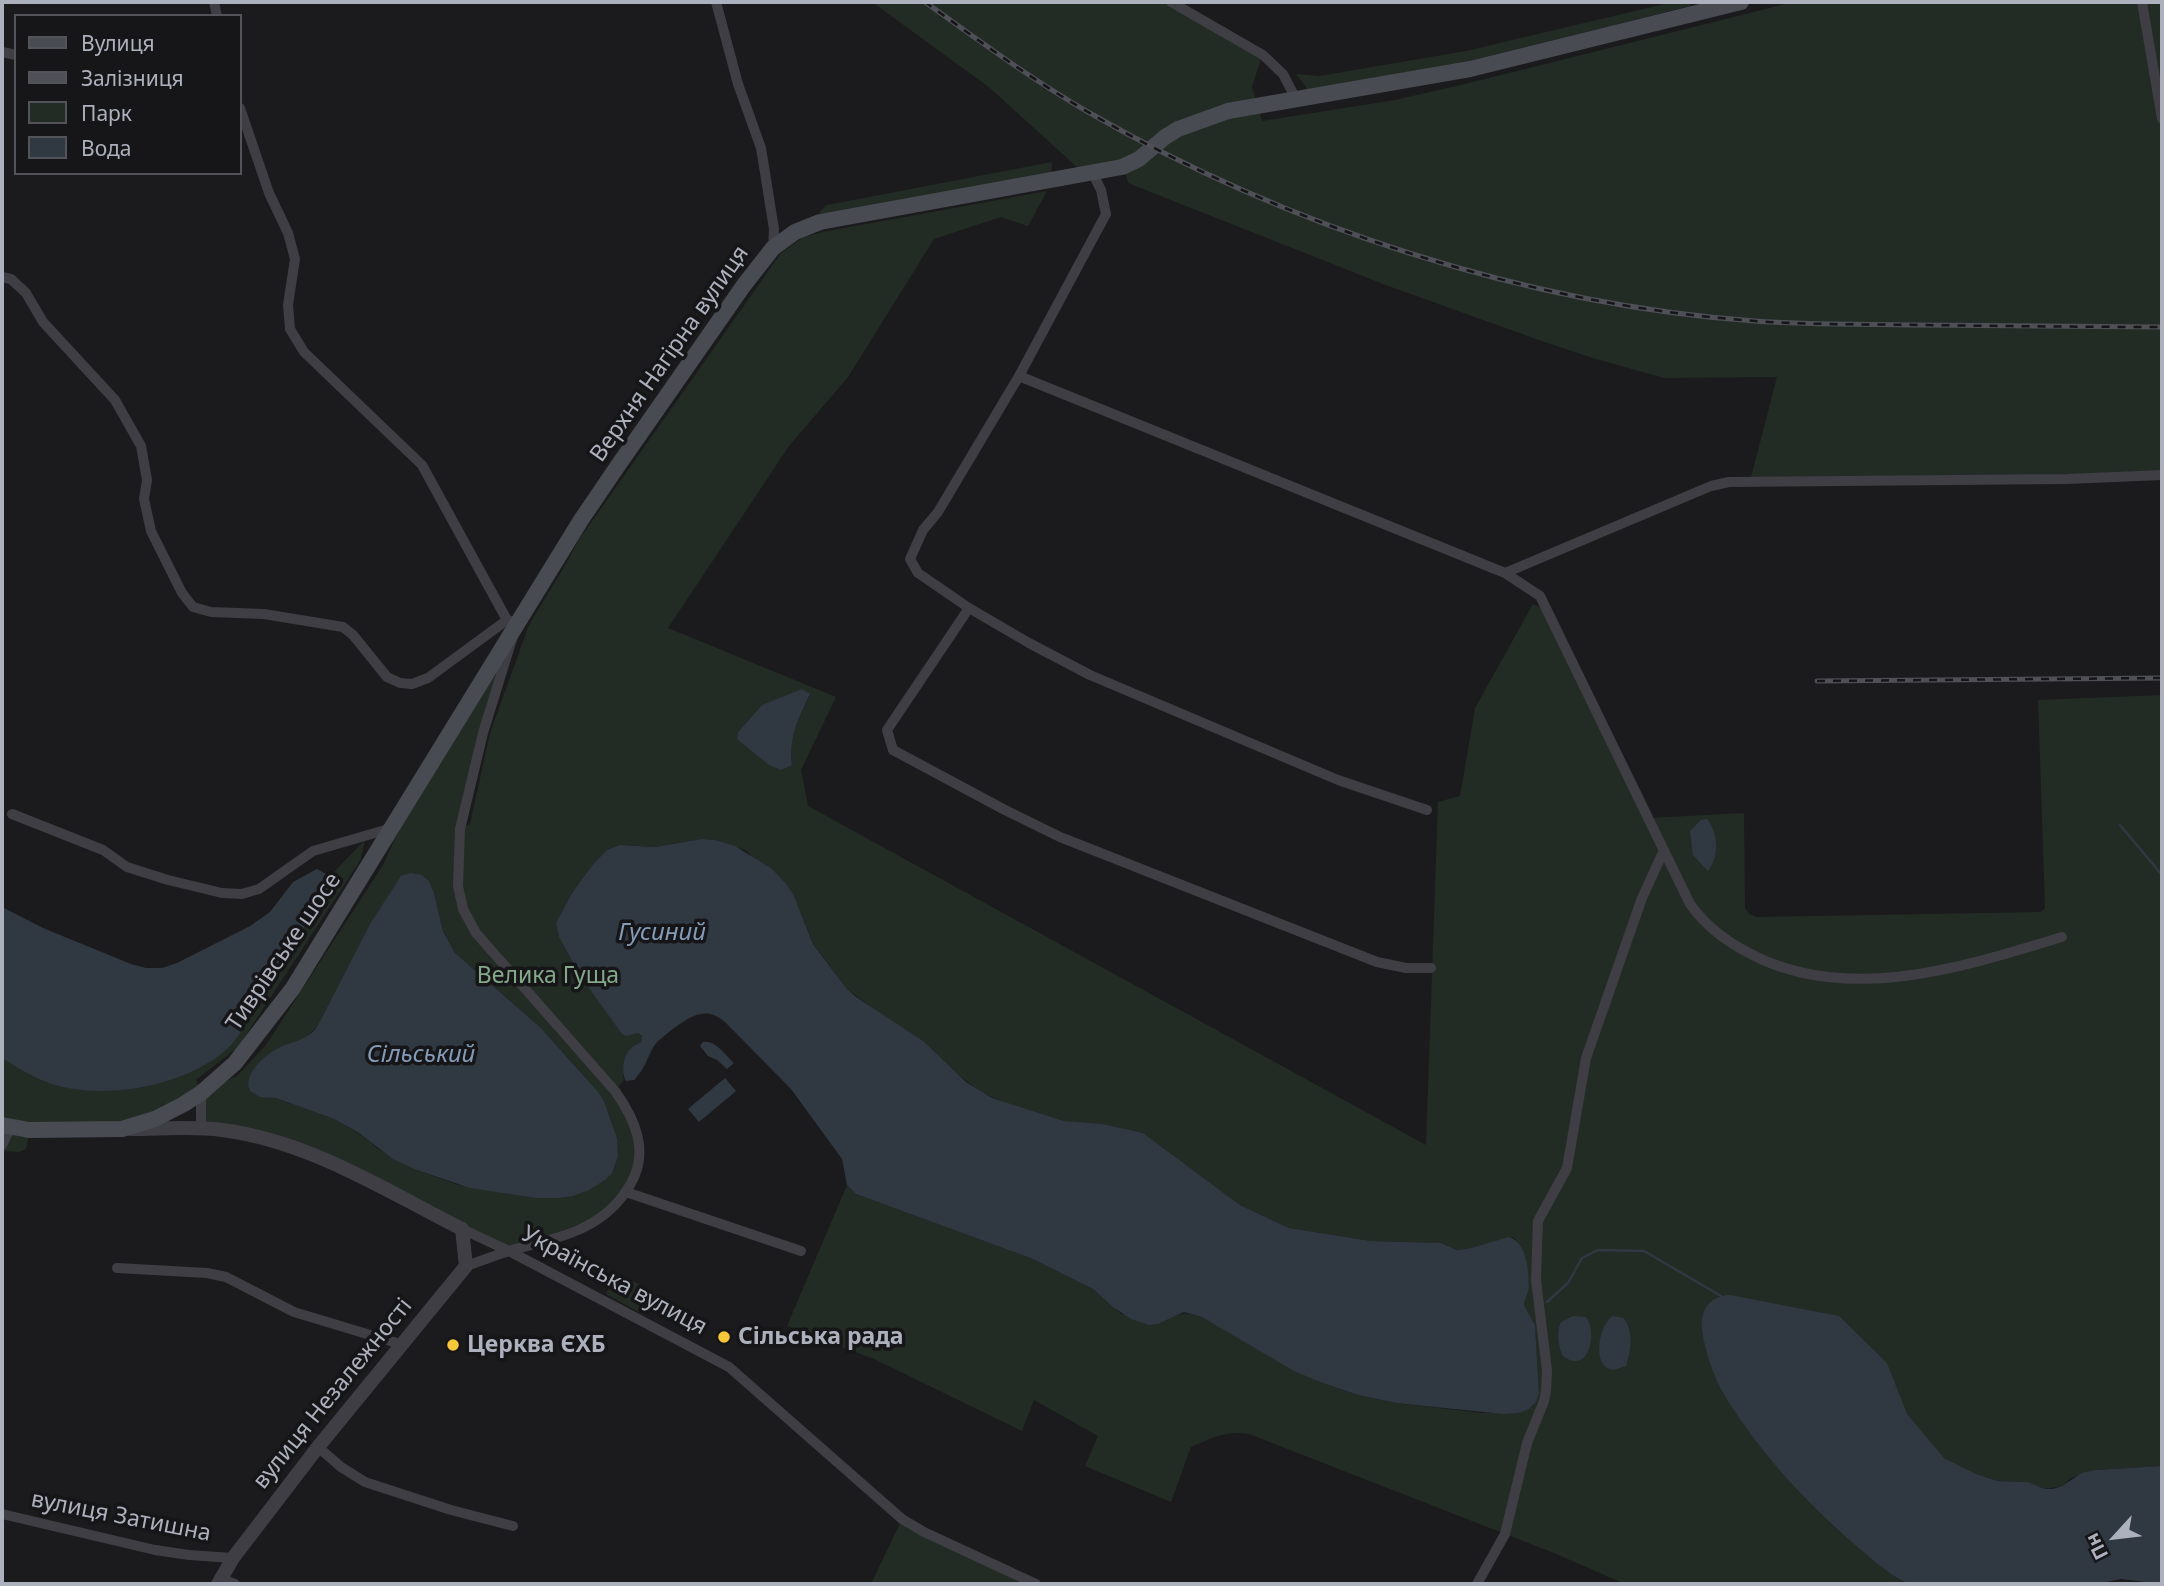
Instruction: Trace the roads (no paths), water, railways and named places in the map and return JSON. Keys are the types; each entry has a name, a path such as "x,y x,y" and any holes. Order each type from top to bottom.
{"main road":[{"name":"Верхня Нагірна вулиця","path":"392,828 512,621 744,285 773,248 795,232 820,222 1122,167 1165,137 1200,120 1228,111 1470,69 1741,2"},
{"name":"Тиврівське шосе","path":"6,1126 29,1130 122,1129 155,1119 201,1093 235,1063 293,988 392,828"}],"street":[{"path":"716,2 738,84 761,148 774,229 773,248"},
{"path":"1171,2 1263,55 1283,74 1296,99"},
{"path":"2142,2 2162,119"},
{"path":"242,114 270,193 288,233 295,260 288,305 290,329 304,352 422,465 512,621 460,829 458,886 469,922 625,1104 637,1130 640,1153 637,1173 626,1192 608,1213 583,1228 466,1266 462,1229"},
{"path":"1093,174 1101,190 1107,214 1019,376 938,512 923,530 910,559 918,573 969,608 1090,675 1338,780 1427,810"},
{"path":"2,277 11,279 26,293 43,322 115,400 141,446 147,480 144,499 151,531 182,593 193,607 211,612 264,614 343,627 387,677 400,683 412,684 428,678 512,621"},
{"path":"1019,376 1505,573 1540,596 1690,904 1712,929 1759,959 1800,973 1864,978 1922,974 1986,960 2062,937"},
{"path":"1505,573 1711,486 1730,482 2068,479 2162,475"},
{"path":"969,608 887,730 893,750 1005,810 1086,848 1377,962 1406,968 1431,968"},
{"path":"12,814 103,850 127,867 222,893 242,894 259,889 313,852 392,828"},
{"path":"1477,1584 1505,1534 1527,1443 1546,1391 1547,1370 1536,1280 1538,1221 1567,1167 1586,1058 1642,898 1664,850"},
{"path":"201,1093 201,1128"},
{"path":"2,1145 6,1126"},
{"name":"Українська вулиця","path":"122,1129 201,1128 243,1133 295,1147 509,1251 729,1367 902,1518 924,1532 1036,1584"},
{"path":"626,1192 801,1251"},
{"name":"вулиця Незалежності","path":"219,1582 233,1558 318,1447 466,1266"},
{"path":"117,1268 207,1273 226,1277 239,1281 294,1312 400,1344"},
{"path":"318,1447 341,1467 365,1482 451,1510 513,1526"},
{"name":"вулиця Затишна","path":"2,1514 155,1550 233,1558"},
{"path":"219,1582 235,1584"}],"water":[{"path":"802,689 810,694 793,737 792,765 781,770 769,765 737,739 738,732 762,705"},
{"path":"1707,819 1711,824 1716,845 1714,859 1708,871 1693,855 1690,831 1701,820"},
{"name":"Гусиний","path":"702,839 735,846 772,869 794,896 813,944 846,988 923,1041 966,1082 992,1098 1064,1121 1102,1124 1143,1133 1240,1205 1289,1228 1371,1241 1441,1243 1457,1250 1509,1237 1515,1240 1523,1251 1527,1266 1529,1288 1524,1305 1535,1325 1539,1393 1536,1402 1519,1413 1503,1414 1396,1403 1358,1395 1294,1371 1202,1317 1184,1312 1158,1324 1149,1325 1131,1319 1093,1289 1033,1259 856,1194 847,1185 842,1159 791,1089 725,1022 710,1014 697,1015 670,1031 654,1046 634,1080 626,1081 623,1069 626,1055 632,1047 641,1042 642,1036 638,1033 626,1036 622,1034 582,978 559,937 556,923 572,893 607,850 620,845 655,847"},
{"path":"317,869 330,876 327,890 239,1035 214,1059 170,1080 119,1090 94,1091 70,1089 49,1083 2,1058 2,907 43,928 131,964 162,968 250,926 270,912 293,882"},
{"name":"Сільський","path":"410,873 422,875 429,881 443,931 455,953 541,1028 604,1101 617,1138 618,1156 612,1173 589,1190 573,1196 536,1198 470,1188 393,1159 359,1133 334,1119 276,1098 260,1097 250,1091 248,1085 251,1074 263,1059 273,1051 302,1039 317,1027 370,924 401,876"},
{"path":"703,1042 712,1043 734,1063 727,1069 708,1056 700,1046"},
{"path":"725,1078 736,1091 699,1122 688,1109"},
{"path":"1730,1295 1839,1316 1887,1363 1907,1414 1944,1458 1976,1474 1998,1481 2028,1482 2045,1489 2053,1489 2082,1473 2095,1470 2162,1466 2162,1584 2121,1579 2097,1584 1922,1585 1905,1582 1893,1575 1846,1537 1789,1481 1755,1440 1725,1396 1708,1356 1702,1323 1704,1310 1711,1301"},
{"path":"1573,1316 1586,1317 1590,1324 1591,1341 1585,1356 1572,1361 1563,1356 1558,1330 1561,1322"},
{"path":"1613,1316 1623,1318 1629,1328 1630,1341 1626,1366 1614,1370 1604,1365 1599,1347 1605,1325"}],"waterway":[{"path":"2120,825 2162,875"},
{"path":"1547,1302 1568,1283 1582,1258 1598,1250 1644,1251 1721,1296"}],"railway":[{"path":"925,2 1046,86 1164,153 1326,224 1410,253 1496,278 1582,298 1669,312 1755,321 2162,327"},
{"path":"1817,681 2162,678"}],"place":[{"name":"Сільська рада","path":"724,1337"},
{"name":"Церква ЄХБ","path":"453,1345"}],"park label":[{"name":"Велика Гуща","path":"548,976"}]}
